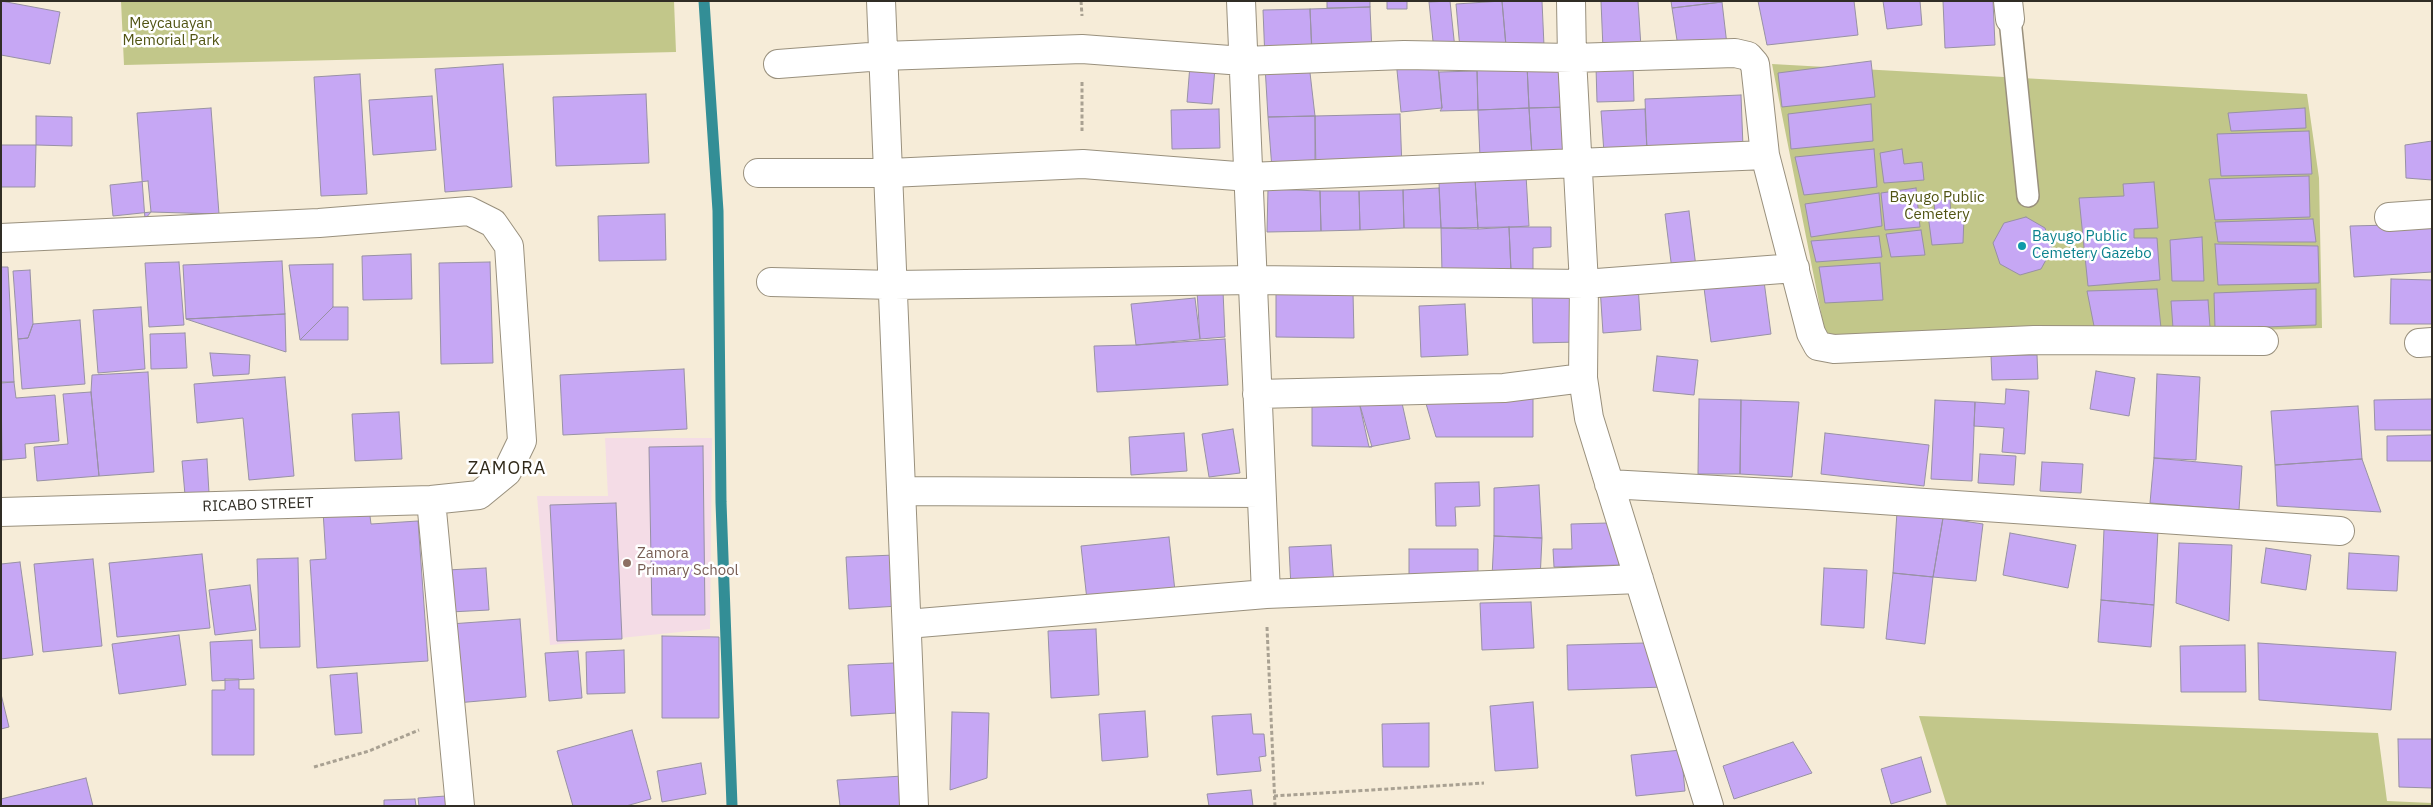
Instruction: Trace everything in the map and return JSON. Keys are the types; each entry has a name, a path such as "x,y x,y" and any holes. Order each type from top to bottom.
{"street":[{"path":"881,1 882,56 890,173 914,806"},
{"path":"1241,1 1266,594"},
{"path":"1572,1 1572,58 1584,284 1583,378 1589,418 1709,806"},
{"path":"778,64 882,56 1082,49 1243,61 1404,55 1572,58 1735,53 1748,56 1755,64 1765,155 1810,333 1818,346 1834,349 2034,340 2264,341"},
{"path":"758,173 890,173 1082,164 1249,177 1765,155"},
{"name":"RICABO STREET","path":"1,238 319,223 469,211 493,223 509,246 522,441 507,472 479,495 431,500 1,512"},
{"path":"2389,217 2432,214"},
{"path":"771,282 894,285 1254,280 1584,284 1795,268"},
{"path":"1257,394 1504,388 1583,378"},
{"path":"1609,484 1827,496 2340,530"},
{"path":"902,491 1261,493"},
{"path":"431,500 460,806"},
{"path":"907,624 1266,594 1639,579"}],"lane":[{"path":"2009,10 2028,196"}],"path":[{"path":"1266,594 1275,806"},
{"path":"314,767 397,741 452,713"},
{"path":"1274,796 1484,783"}],"shaded area":[{"name":"Zamora Primary School","path":"605,438 712,438 710,629 550,645 537,496 608,496"}],"green space":[{"name":"Meycauayan Memorial Park","path":"121,1 674,1 676,52 124,65"},
{"name":"Bayugo Public Cemetery","path":"1772,64 2307,94 2319,178 2322,328 1827,343"},
{"path":"1919,716 2378,733 2387,801 2432,803 2432,806 1947,806"}],"building":[{"path":"1,1 60,12 50,64 1,55"},
{"path":"1327,1 1370,1 1370,7 1327,8"},
{"path":"1387,1 1407,1 1407,9 1387,9"},
{"path":"1450,1 1455,49 1434,51 1429,2"},
{"path":"1502,1 1542,1 1544,46 1506,46"},
{"path":"1502,1 1506,46 1460,49 1456,4"},
{"path":"1601,1 1638,1 1641,47 1603,49"},
{"path":"1671,1 1722,1 1722,2 1672,8"},
{"path":"1758,1 1854,1 1858,35 1767,45"},
{"path":"1883,1 1920,1 1922,25 1887,29"},
{"path":"1943,1 1993,1 1995,45 1945,48"},
{"path":"1722,2 1727,45 1679,53 1672,8"},
{"path":"1370,7 1372,52 1312,51 1310,9"},
{"path":"1310,9 1312,58 1265,60 1263,10"},
{"path":"1437,57 1442,108 1401,112 1396,60"},
{"path":"1871,61 1875,97 1782,107 1778,73"},
{"path":"1567,62 1569,107 1529,108 1527,65"},
{"path":"503,64 512,187 445,192 435,69"},
{"path":"1309,64 1315,116 1268,117 1265,66"},
{"path":"1190,65 1215,68 1212,104 1187,102"},
{"path":"1527,65 1529,108 1478,110 1477,67"},
{"path":"1633,66 1634,101 1597,102 1596,67"},
{"path":"1477,71 1478,110 1440,111 1442,108 1439,72"},
{"path":"360,74 367,194 321,196 314,77"},
{"path":"646,94 649,163 556,166 553,97"},
{"path":"1741,95 1743,147 1647,151 1645,99"},
{"path":"432,96 436,150 373,155 369,100"},
{"path":"1871,104 1873,141 1791,149 1788,114"},
{"path":"1569,107 1573,152 1532,155 1529,108"},
{"path":"211,108 219,214 151,212 145,219 137,113"},
{"path":"1529,108 1532,155 1480,157 1478,110"},
{"path":"2305,108 2306,128 2231,131 2228,113"},
{"path":"1219,109 1220,148 1172,149 1171,110"},
{"path":"1645,109 1647,151 1604,153 1601,111"},
{"path":"1400,114 1402,169 1316,172 1315,116"},
{"path":"36,116 72,117 72,146 36,145"},
{"path":"1315,116 1315,167 1272,169 1268,117"},
{"path":"2309,131 2312,174 2221,176 2217,134"},
{"path":"2432,141 2432,180 2406,178 2405,145"},
{"path":"1,145 36,145 35,187 1,187"},
{"path":"1874,149 1877,187 1804,195 1795,157"},
{"path":"1902,149 1904,164 1922,162 1924,180 1884,183 1880,153"},
{"path":"1526,175 1529,226 1478,229 1475,178"},
{"path":"2309,176 2310,217 2215,220 2209,179"},
{"path":"1475,178 1478,229 1441,228 1439,182"},
{"path":"148,181 151,212 113,216 110,185"},
{"path":"2154,182 2158,228 2134,229 2134,238 2157,238 2160,280 2088,286 2079,198 2124,196 2123,184"},
{"path":"1439,188 1441,228 1404,228 1403,190"},
{"path":"1916,188 1920,227 1885,230 1881,193"},
{"path":"1268,189 1320,191 1321,231 1267,232"},
{"path":"1403,190 1404,228 1360,230 1359,191"},
{"path":"1320,191 1359,191 1360,230 1321,231"},
{"path":"1879,193 1882,226 1811,237 1805,204"},
{"path":"1950,199 1951,219 1964,217 1963,243 1932,245 1928,215 1935,215 1934,201"},
{"path":"1689,211 1696,267 1672,270 1665,214"},
{"path":"665,214 666,260 599,261 598,216"},
{"name":"Bayugo Public Cemetery Gazebo","path":"2026,217 2045,228 2052,249 2041,269 2020,275 2000,264 1993,243 2004,223"},
{"path":"2313,219 2316,242 2218,242 2215,222"},
{"path":"2432,224 2432,272 2354,277 2350,226"},
{"path":"1509,227 1551,227 1551,247 1533,248 1533,278 1511,271"},
{"path":"1509,227 1511,271 1442,273 1441,228"},
{"path":"1921,230 1925,255 1891,257 1886,234"},
{"path":"1879,236 1882,257 1816,262 1811,241"},
{"path":"2202,237 2204,281 2172,281 2170,240"},
{"path":"2215,244 2318,246 2319,283 2218,285"},
{"path":"411,254 412,299 363,300 362,256"},
{"path":"282,261 285,314 186,319 183,265"},
{"path":"179,262 184,325 149,327 145,263"},
{"path":"490,262 493,363 441,364 439,263"},
{"path":"1880,263 1883,300 1825,303 1819,267"},
{"path":"333,264 333,307 300,340 289,265"},
{"path":"1,267 8,267 14,382 1,382"},
{"path":"30,270 33,324 28,338 18,339 13,271"},
{"path":"2391,279 2432,280 2432,324 2390,324"},
{"path":"1764,281 1771,334 1711,342 1704,288"},
{"path":"1638,285 1641,330 1603,333 1600,287"},
{"path":"1577,286 1579,342 1533,343 1532,287"},
{"path":"2157,289 2161,328 2095,331 2087,291"},
{"path":"2316,289 2316,325 2215,329 2214,293"},
{"path":"1197,291 1223,291 1225,337 1200,339"},
{"path":"1276,291 1353,292 1354,338 1276,337"},
{"path":"1195,298 1200,339 1136,345 1131,304"},
{"path":"2208,300 2210,327 2173,328 2171,301"},
{"path":"1465,304 1468,355 1421,357 1419,306"},
{"path":"141,307 145,369 98,373 93,310"},
{"path":"333,307 348,307 348,340 300,340"},
{"path":"285,314 286,352 186,319"},
{"path":"80,320 85,384 22,389 18,339 28,338 33,324"},
{"path":"185,333 187,368 151,369 150,334"},
{"path":"1225,339 1228,385 1097,392 1094,346"},
{"path":"210,353 250,355 249,374 213,376"},
{"path":"1991,355 2037,355 2038,379 1992,380"},
{"path":"1657,356 1698,360 1694,395 1653,391"},
{"path":"684,369 687,429 563,435 560,375"},
{"path":"2096,371 2135,378 2129,416 2090,409"},
{"path":"148,372 154,472 99,476 91,392 92,375"},
{"path":"2157,374 2200,377 2196,460 2154,458"},
{"path":"285,377 294,476 249,480 243,418 197,423 194,384"},
{"path":"14,382 16,398 55,395 59,441 25,444 26,458 2,460 1,383"},
{"path":"2006,389 2029,391 2025,454 2002,452 2004,428 1974,426 1975,402 2005,404"},
{"path":"91,392 99,476 37,481 34,447 68,444 63,394"},
{"path":"1400,394 1410,439 1369,447 1359,402"},
{"path":"1533,396 1533,437 1436,437 1424,397"},
{"path":"1699,399 1741,400 1740,474 1698,474"},
{"path":"2432,399 2432,430 2375,430 2374,400"},
{"path":"1741,400 1799,402 1792,477 1740,474"},
{"path":"1935,400 1975,402 1972,481 1931,479"},
{"path":"1312,401 1359,402 1372,447 1312,446"},
{"path":"2358,406 2362,459 2275,465 2271,411"},
{"path":"399,412 402,459 355,461 352,414"},
{"path":"1233,429 1240,473 1209,477 1202,434"},
{"path":"1184,433 1187,471 1131,475 1129,437"},
{"path":"1825,433 1929,445 1924,486 1821,474"},
{"path":"2432,435 2432,461 2387,461 2387,436"},
{"path":"703,446 705,615 652,615 649,447"},
{"path":"1980,454 2016,456 2014,485 1978,483"},
{"path":"2154,458 2242,466 2239,510 2150,503"},
{"path":"207,459 209,493 185,495 182,461"},
{"path":"2362,459 2381,512 2277,506 2275,465"},
{"path":"2042,462 2083,464 2081,493 2040,491"},
{"path":"1479,482 1480,506 1455,507 1456,526 1436,526 1435,483"},
{"path":"1539,485 1542,538 1494,536 1494,488"},
{"path":"616,503 622,639 557,641 550,505"},
{"path":"369,508 371,524 418,521 428,661 317,668 310,560 326,559 323,511"},
{"path":"1897,512 1943,518 1933,577 1893,573"},
{"path":"1943,518 1983,524 1976,581 1933,577"},
{"path":"1608,523 1618,539 1619,565 1554,567 1553,549 1572,549 1571,524"},
{"path":"2104,529 2158,530 2154,605 2101,600"},
{"path":"2010,533 2076,545 2068,588 2003,575"},
{"path":"1494,536 1542,538 1540,580 1492,577"},
{"path":"1169,537 1175,591 1087,600 1081,546"},
{"path":"2179,543 2232,545 2229,621 2176,603"},
{"path":"1331,545 1334,585 1291,588 1289,547"},
{"path":"2266,548 2311,555 2306,590 2261,583"},
{"path":"1409,549 1478,549 1478,581 1409,581"},
{"path":"2349,553 2399,556 2397,591 2347,589"},
{"path":"202,554 210,628 117,637 109,563"},
{"path":"895,555 899,606 849,609 846,557"},
{"path":"298,558 300,647 260,648 257,559"},
{"path":"93,559 102,646 43,652 34,564"},
{"path":"20,562 33,655 1,659 1,564"},
{"path":"486,568 489,610 450,612 447,570"},
{"path":"1824,568 1867,570 1864,628 1821,625"},
{"path":"1893,573 1933,577 1925,644 1886,639"},
{"path":"250,585 256,630 215,635 209,590"},
{"path":"2101,600 2154,605 2151,647 2098,642"},
{"path":"1531,602 1534,648 1482,650 1480,603"},
{"path":"520,619 526,697 456,703 450,624"},
{"path":"1096,629 1099,695 1051,698 1048,631"},
{"path":"179,635 186,685 119,694 112,644"},
{"path":"662,636 719,637 719,718 662,718"},
{"path":"252,640 254,679 212,681 210,642"},
{"path":"1645,643 1665,687 1568,690 1567,645"},
{"path":"2258,643 2396,652 2391,710 2259,700"},
{"path":"2245,645 2246,692 2181,692 2180,646"},
{"path":"624,650 625,693 587,694 586,652"},
{"path":"578,651 582,698 549,701 545,653"},
{"path":"894,663 897,713 851,716 848,665"},
{"path":"357,673 362,733 335,735 330,675"},
{"path":"225,679 239,679 239,689 254,689 254,755 212,755 212,690 225,690"},
{"path":"1,694 9,727 1,729"},
{"path":"1533,702 1538,768 1495,771 1490,706"},
{"path":"1145,711 1148,757 1102,761 1099,714"},
{"path":"952,712 989,713 987,778 950,790"},
{"path":"1251,714 1253,734 1264,734 1266,756 1259,757 1261,771 1217,775 1212,716"},
{"path":"1429,723 1429,767 1383,767 1382,724"},
{"path":"632,730 651,799 626,806 573,806 557,751"},
{"path":"2398,739 2432,739 2432,788 2399,787"},
{"path":"1793,742 1812,773 1734,799 1723,766"},
{"path":"1681,750 1685,791 1636,796 1631,755"},
{"path":"1921,757 1931,792 1891,804 1881,769"},
{"path":"701,763 706,794 662,802 657,771"},
{"path":"903,776 905,806 840,806 837,780"},
{"path":"86,778 93,806 1,806 1,799"},
{"path":"1251,790 1253,806 1209,806 1207,794"},
{"path":"446,796 446,806 419,806 418,798"},
{"path":"415,799 416,806 384,806 384,800"}],"waterway":[{"path":"704,1 718,211 721,502 732,806"}],"place":[{"name":"Bayugo Public Cemetery Gazebo","path":"2022,246"},
{"name":"Zamora Primary School","path":"627,563"}],"district":[{"name":"ZAMORA","path":"507,469"}]}
